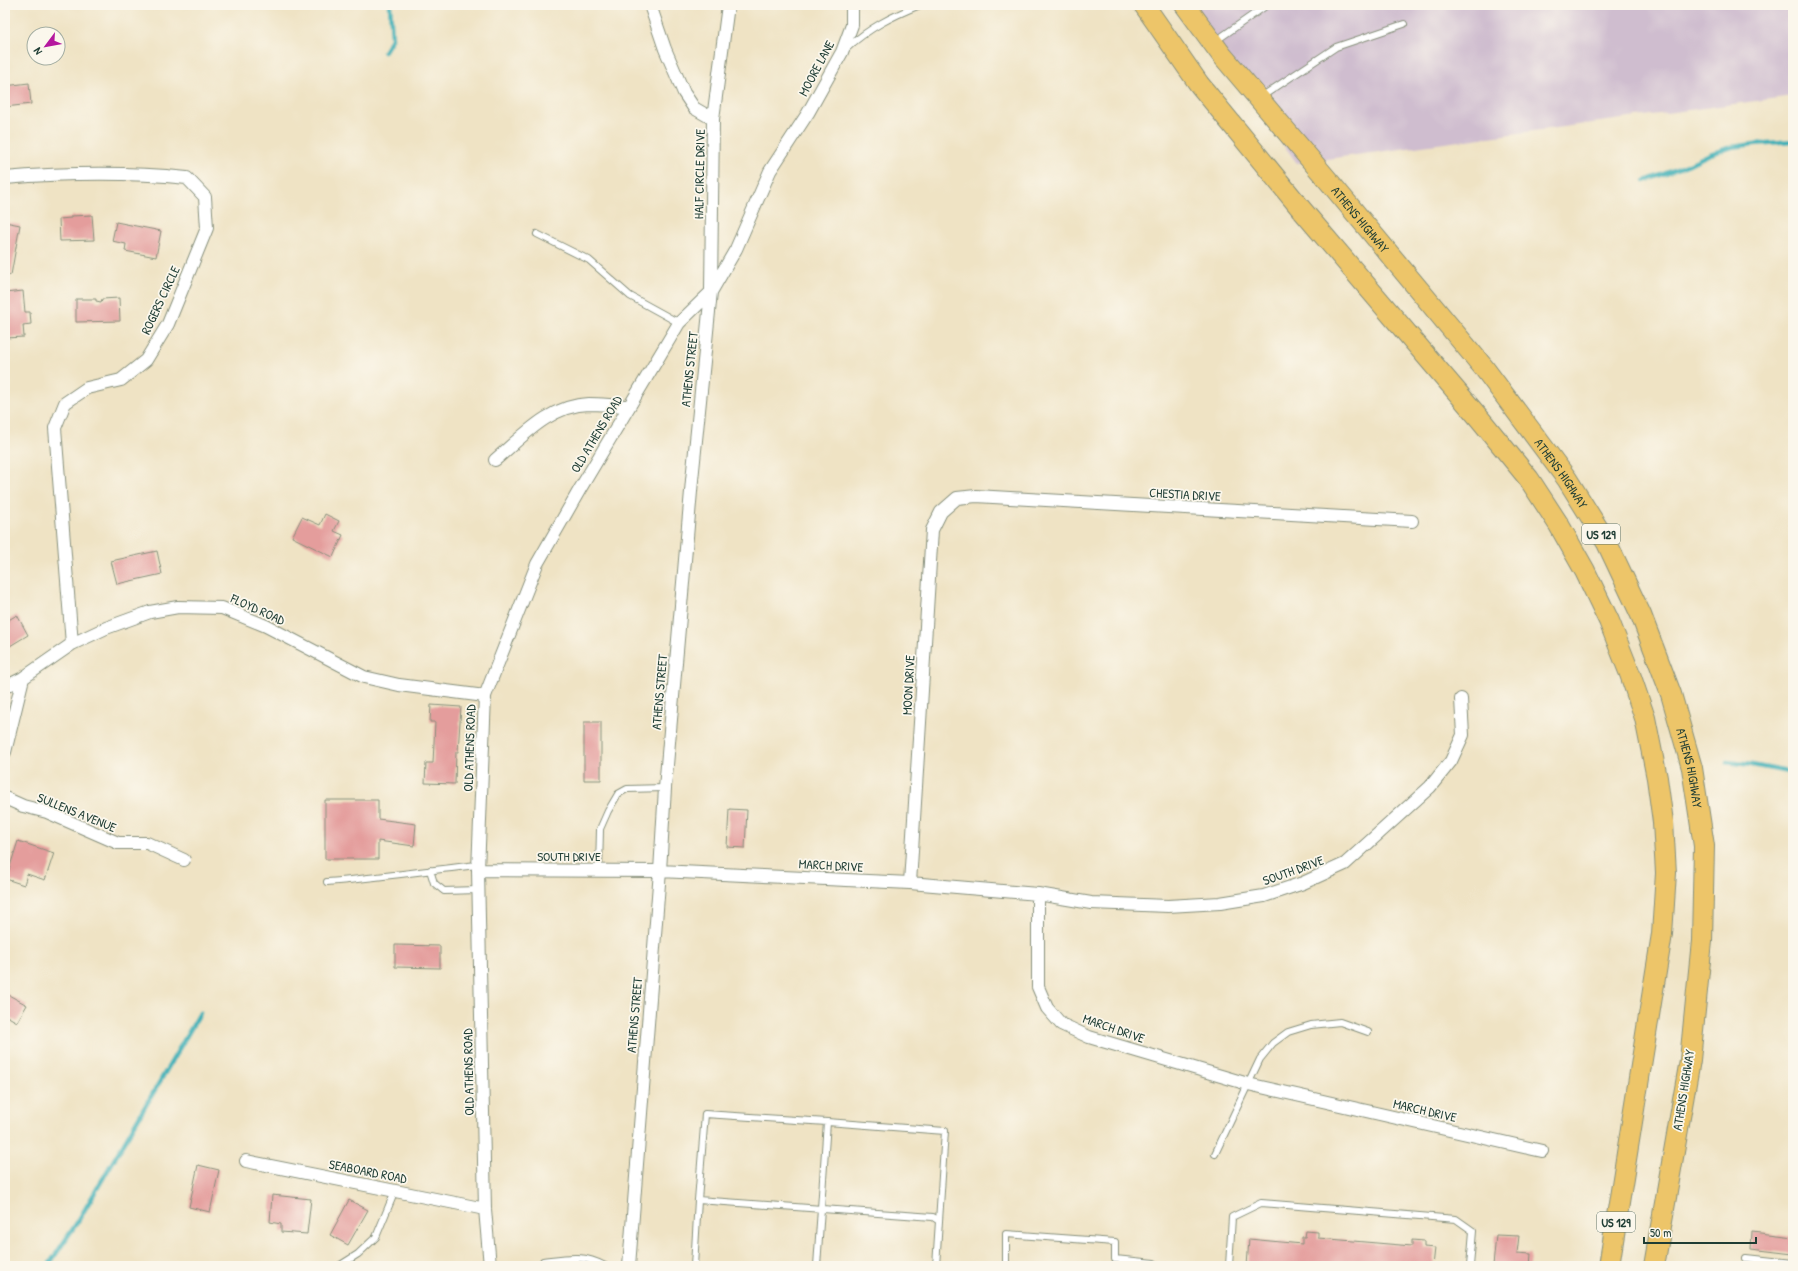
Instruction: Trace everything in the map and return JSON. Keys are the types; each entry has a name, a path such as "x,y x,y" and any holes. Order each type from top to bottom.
{"highway":[{"path":"1136,5 1158,25"},
{"name":"US 129","path":"1144,5 1199,84 1302,210 1480,419 1529,479 1559,525 1585,571 1611,627 1645,718 1657,778 1663,822 1666,873 1662,934 1609,1266"},
{"name":"ATHENS HIGHWAY","path":"1184,5 1258,99 1332,185 1484,368 1567,478 1607,543 1641,614 1668,686 1692,768 1704,846 1702,941 1690,1060 1654,1266"}],"street":[{"name":"HALF CIRCLE DRIVE","path":"650,5 665,48 684,93 694,108 714,119 711,292"},
{"path":"714,119 728,5"},
{"name":"MOORE LANE","path":"790,140 808,113 842,52 852,25 852,5"},
{"name":"ATHENS STREET","path":"629,1266 660,871 665,788 692,480 711,292 736,249 770,171 790,140"},
{"name":"ROGERS CIRCLE","path":"5,178 35,175 149,174 172,176 187,178 205,197 207,228 168,324 146,360 121,380 87,388 65,403 55,428 72,644"},
{"name":"OLD ATHENS ROAD","path":"490,1266 485,1209 478,890 485,696 537,564 680,323 711,292"},
{"path":"495,460 544,418 560,410 588,404 630,406"},
{"name":"CHESTIA DRIVE","path":"957,498 976,496 1412,522"},
{"name":"MOON DRIVE","path":"910,883 932,530 941,512 957,498"},
{"name":"FLOYD ROAD","path":"5,687 23,678 72,644 106,628 150,612 178,607 222,608 266,626 364,677 400,685 485,696"},
{"path":"5,752 23,678"},
{"name":"SOUTH DRIVE","path":"1038,894 1091,903 1168,906 1220,903 1264,896 1303,883 1338,868 1345,864 1430,787 1452,762 1463,735 1461,699"},
{"name":"SULLENS AVENUE","path":"5,798 23,806 47,812 118,843 147,843 184,860"},
{"name":"SOUTH DRIVE","path":"478,867 660,871"},
{"name":"MARCH DRIVE","path":"660,871 910,883 1038,894 1038,987 1047,1008 1061,1024 1089,1038 1248,1084 1542,1151"},
{"name":"SEABOARD ROAD","path":"246,1161 485,1209"}],"lane":[{"path":"842,52 876,24 895,14 920,5"},
{"path":"1213,43 1267,5"},
{"path":"1258,99 1336,47 1404,24"},
{"path":"537,234 588,260 630,296 680,323"},
{"path":"599,870 600,829 618,794 626,789 665,788"},
{"path":"327,882 373,879 430,870 478,867"},
{"path":"430,870 434,883 444,891 478,890"},
{"path":"1215,1154 1260,1059 1273,1043 1288,1032 1311,1025 1340,1022 1368,1032"},
{"path":"694,1266 705,1114 945,1131 936,1266"},
{"path":"817,1266 828,1122"},
{"path":"339,1266 358,1254 376,1237 395,1191"},
{"path":"698,1200 933,1217 939,1221"},
{"path":"1229,1266 1232,1217 1261,1203 1456,1219 1473,1231 1470,1266"},
{"path":"1006,1266 1006,1234 1115,1242 1115,1259 1154,1263 1154,1266"},
{"path":"540,1266 543,1261 574,1257 594,1260 605,1266"},
{"path":"1746,1258 1793,1263"}],"shaded area":[{"path":"1179,5 1793,5 1793,96 1297,163"}],"building":[{"path":"29,83 31,104 5,107 5,86"},
{"path":"92,215 94,240 60,241 59,219 71,218 71,216"},
{"path":"5,222 20,225 11,275 5,274"},
{"path":"116,222 161,231 156,257 125,251 126,244 112,241"},
{"path":"23,291 25,312 30,312 31,324 23,325 24,337 5,338 5,293"},
{"path":"119,298 120,321 76,322 76,299 96,299 96,301 101,302 102,299"},
{"path":"325,514 339,521 334,531 343,535 333,557 292,537 302,517 320,525"},
{"path":"157,551 162,574 117,584 111,561"},
{"path":"17,615 28,635 5,649 5,622"},
{"path":"431,705 461,707 458,752 456,752 455,784 425,783 426,763 433,763 435,722 430,722"},
{"path":"584,722 601,722 601,780 584,780"},
{"path":"325,800 378,800 378,819 416,824 414,846 378,841 378,859 325,859"},
{"path":"729,809 747,810 745,848 727,847"},
{"path":"18,841 54,853 45,880 27,874 24,885 6,879"},
{"path":"395,945 440,946 440,968 395,967"},
{"path":"5,993 27,1005 17,1022 5,1015"},
{"path":"198,1165 219,1170 210,1212 189,1207"},
{"path":"272,1195 311,1199 307,1234 281,1232 281,1224 270,1222"},
{"path":"349,1200 368,1210 348,1245 330,1235"},
{"path":"1306,1231 1318,1232 1318,1238 1412,1246 1412,1240 1424,1241 1424,1247 1435,1248 1433,1266 1247,1266 1249,1239 1302,1244 1302,1237 1305,1237"},
{"path":"1752,1232 1793,1237 1793,1254 1751,1249"},
{"path":"1496,1235 1519,1236 1517,1253 1531,1254 1530,1266 1493,1266"}],"waterway":[{"path":"384,52 392,39 390,5"},
{"path":"1645,181 1687,165 1710,154 1732,147 1793,141"},
{"path":"1727,762 1793,773"},
{"path":"48,1266 78,1221 200,1013"}]}
